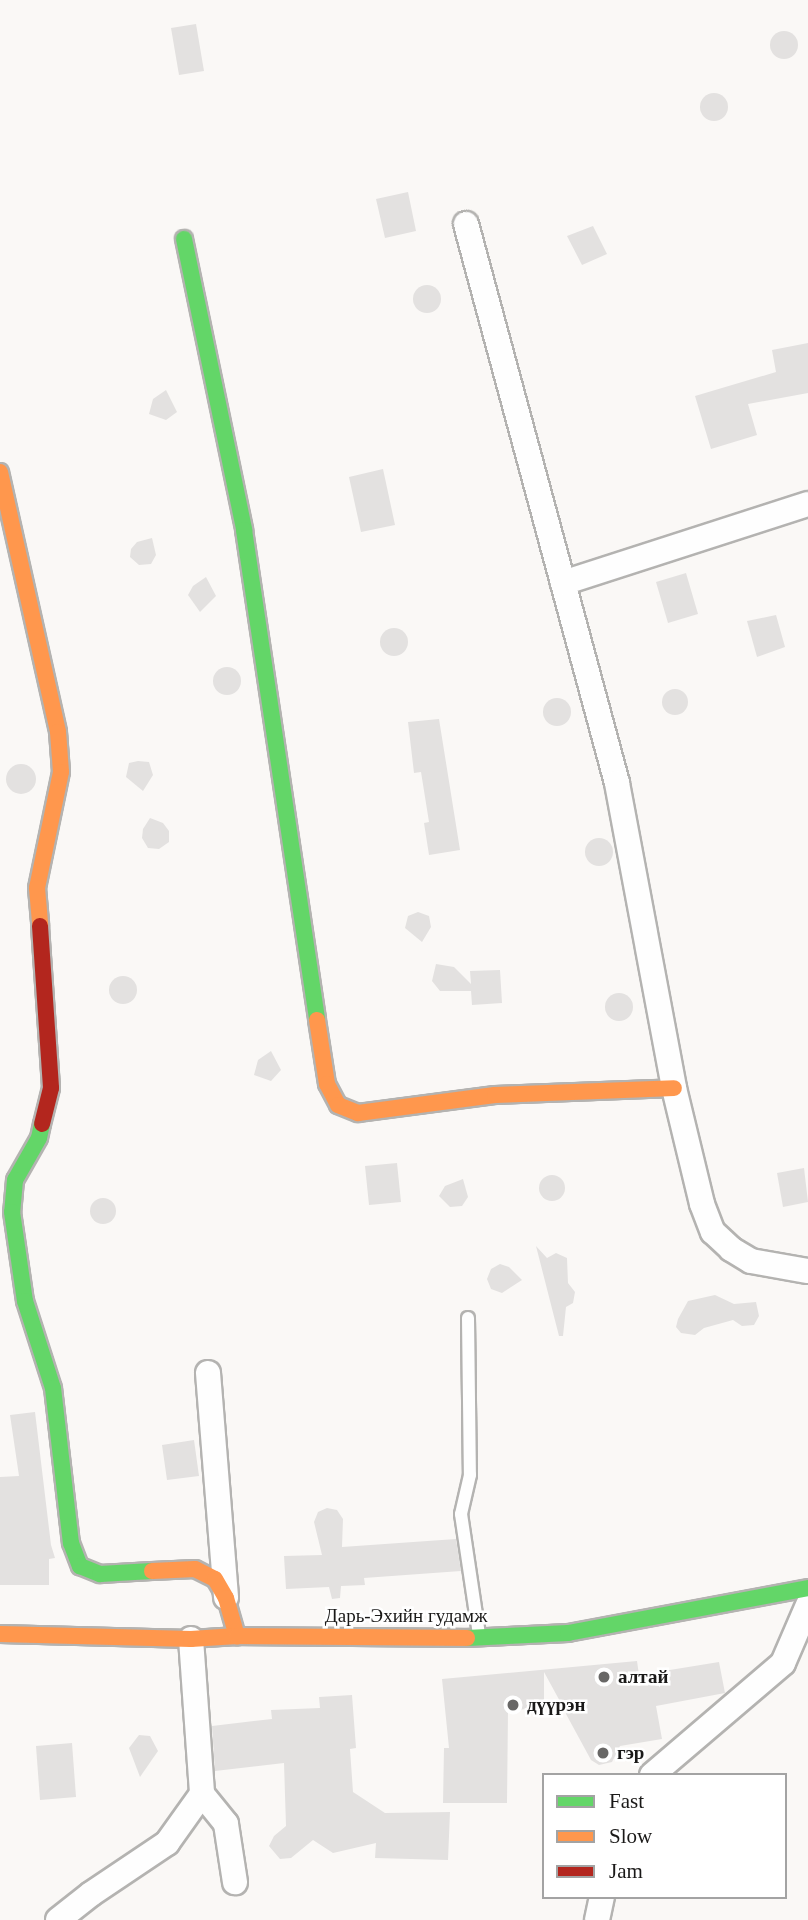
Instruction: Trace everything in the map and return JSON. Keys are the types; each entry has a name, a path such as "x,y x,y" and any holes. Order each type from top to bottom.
{"street":[{"path":"466,224 617,783 674,1088 702,1204 713,1232 731,1250 751,1261 808,1271"},
{"path":"184,239 244,530 327,1084 338,1105 358,1113 495,1095 674,1088"},
{"path":"0,472 58,732 61,772 40,861 37,888 51,1088 39,1138 15,1180 12,1212 25,1301 53,1388 71,1543 80,1566 100,1574 195,1569 215,1579 226,1598"},
{"path":"563,583 808,504"},
{"path":"208,1373 226,1598 237,1636"},
{"name":"Дарь-Эхийн гудамж","path":"0,1634 191,1639 237,1636 479,1638 568,1633 808,1588"},
{"path":"654,1773 783,1663 808,1605"},
{"path":"191,1639 202,1794 226,1824 235,1882"},
{"path":"58,1920 91,1894 167,1843 202,1794"},
{"path":"597,1920 602,1899"}],"lane":[{"path":"468,1318 470,1475 461,1514 479,1638"}],"building":[{"path":"196,24 204,71 179,75 171,28"},
{"path":"784,31 794,35 798,45 794,55 784,59 774,55 770,45 774,35"},
{"path":"714,93 724,97 728,107 724,117 714,121 704,117 700,107 704,97"},
{"path":"408,192 416,231 385,238 376,199"},
{"path":"593,226 607,254 582,265 567,236"},
{"path":"427,285 437,289 441,299 437,309 427,313 417,309 413,299 417,289"},
{"path":"808,343 808,393 748,404 757,435 711,449 695,396 776,372 772,350"},
{"path":"166,390 177,412 166,420 149,414 153,399"},
{"path":"383,469 395,525 361,532 349,477"},
{"path":"152,538 156,555 151,564 139,565 130,557 131,549 137,542"},
{"path":"686,573 698,614 668,623 656,582"},
{"path":"206,577 216,596 200,612 188,595 193,586"},
{"path":"776,615 785,647 757,657 747,621"},
{"path":"394,628 404,632 408,642 404,652 394,656 384,652 380,642 384,632"},
{"path":"227,667 237,671 241,681 237,691 227,695 217,691 213,681 217,671"},
{"path":"675,689 684,693 688,702 684,711 675,715 666,711 662,702 666,693"},
{"path":"557,698 567,702 571,712 567,722 557,726 547,722 543,712 547,702"},
{"path":"439,719 460,850 429,855 424,823 429,822 421,772 414,773 408,722"},
{"path":"149,762 153,775 143,791 126,777 129,763"},
{"path":"21,764 27,765 35,773 35,785 27,793 21,794 15,793 7,785 6,779 7,773 15,765"},
{"path":"150,818 163,823 169,831 169,842 159,849 148,848 142,838 143,829"},
{"path":"599,838 609,842 613,852 609,862 599,866 589,862 585,852 589,842"},
{"path":"418,912 429,916 431,927 422,942 405,928 408,916"},
{"path":"436,964 454,967 471,984 470,971 500,970 502,1003 472,1005 471,991 440,991 432,981"},
{"path":"123,976 133,980 137,990 133,1000 123,1004 113,1000 109,990 113,980"},
{"path":"619,993 629,997 633,1007 629,1017 619,1021 609,1017 605,1007 609,997"},
{"path":"271,1051 281,1070 271,1081 254,1075 258,1060"},
{"path":"397,1163 401,1202 369,1205 365,1166"},
{"path":"804,1168 808,1202 783,1207 777,1173"},
{"path":"552,1175 561,1179 565,1188 561,1197 552,1201 543,1197 539,1188 543,1179"},
{"path":"463,1179 468,1197 462,1206 450,1207 439,1196 445,1186"},
{"path":"103,1198 112,1202 116,1211 112,1220 103,1224 94,1220 90,1211 94,1202"},
{"path":"536,1246 547,1258 556,1253 567,1258 568,1283 575,1292 573,1303 566,1307 563,1336 559,1336"},
{"path":"500,1264 509,1267 522,1280 502,1293 491,1289 487,1279 491,1269"},
{"path":"715,1295 734,1304 756,1302 759,1316 754,1325 742,1326 733,1320 704,1328 695,1335 681,1333 676,1327 688,1301"},
{"path":"35,1412 51,1545 55,1558 49,1559 49,1585 0,1585 0,1477 19,1476 10,1415"},
{"path":"194,1440 199,1476 167,1480 162,1445"},
{"path":"327,1508 337,1510 343,1519 342,1547 456,1539 461,1571 364,1578 365,1585 341,1586 340,1598 332,1599 329,1587 286,1589 284,1556 322,1555 314,1522 318,1512"},
{"path":"637,1661 639,1675 719,1662 725,1693 656,1706 662,1739 620,1746 612,1762 599,1765 591,1760 566,1714 569,1705 562,1705 544,1672 544,1707 508,1711 507,1803 443,1803 444,1748 449,1748 442,1679"},
{"path":"352,1695 356,1748 350,1749 353,1792 385,1813 450,1812 448,1860 375,1858 376,1843 333,1853 313,1840 291,1858 280,1859 269,1846 274,1836 286,1826 284,1763 215,1771 212,1726 272,1719 271,1710 320,1708 319,1697"},
{"path":"139,1735 150,1736 158,1751 140,1777 129,1748"},
{"path":"72,1743 76,1797 40,1800 36,1746"}],"traffic: fast":[{"path":"184,239 244,530 317,1020"},
{"path":"42,1124 39,1138 15,1180 12,1212 25,1301 53,1388 71,1543 80,1566 100,1574 152,1571"},
{"path":"467,1638 568,1633 808,1588"}],"traffic: slow":[{"path":"0,472 58,732 61,772 37,888 40,926"},
{"path":"317,1020 327,1084 338,1105 358,1113 495,1095 674,1088"},
{"path":"152,1571 195,1569 215,1579 226,1598 237,1636"},
{"path":"0,1634 191,1639 237,1636 467,1638"}],"traffic: jam":[{"path":"40,926 51,1088 42,1124"}],"place":[{"name":"алтай","path":"604,1677"},
{"name":"дүүрэн","path":"513,1705"},
{"name":"гэр","path":"603,1753"}]}
